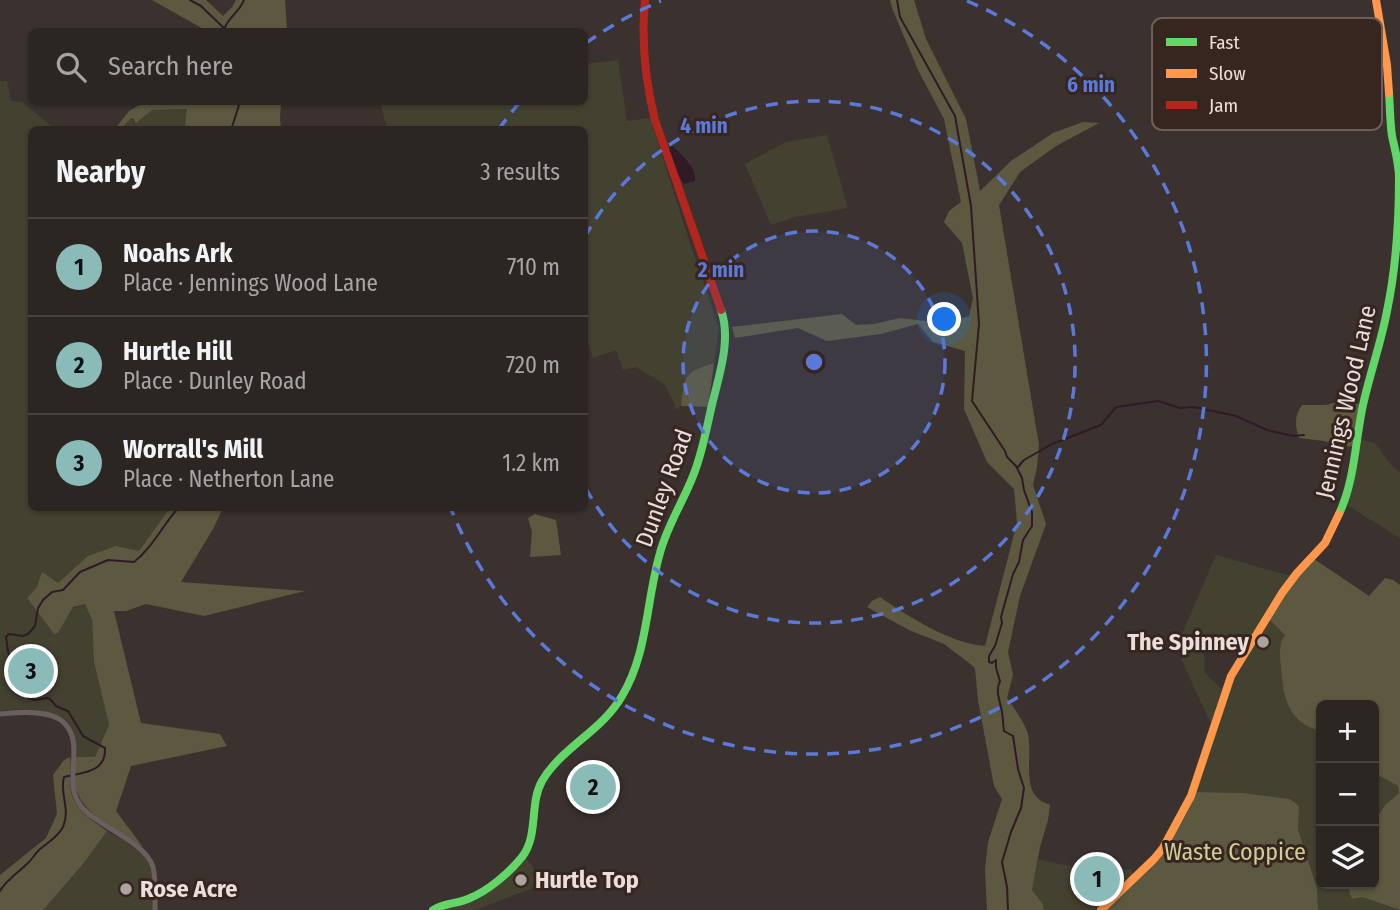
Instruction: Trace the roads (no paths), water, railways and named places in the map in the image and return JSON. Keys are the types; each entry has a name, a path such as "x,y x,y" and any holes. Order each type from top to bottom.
{"street":[{"name":"Dunley Road","path":"433,910 478,895 522,857 528,844 535,800 542,781 606,719 622,697 638,657 658,558 696,467 710,414 724,341 723,316 649,96 642,37 645,0"},
{"name":"Jennings Wood Lane","path":"1376,0 1378,18"},
{"name":"Jennings Wood Lane","path":"1101,910 1163,848 1191,796 1228,682 1282,593 1325,543 1345,503 1363,405 1387,312 1397,241 1398,160 1392,134 1387,65 1382,40"},
{"path":"0,714 21,712 63,722 73,739 73,782 76,799 86,812 141,849 148,858 153,871 155,910"}],"waterway":[{"path":"190,0 201,6 224,28"},
{"path":"225,27 244,0"},
{"path":"897,0 900,17 955,116 971,206 979,324 972,401 1007,457 1016,466 1032,512 1032,526 1023,540 1019,562 1001,617 1002,623 989,656 989,662 996,660 1004,731 1013,736 1024,788 1021,808 1002,862 1008,910"},
{"path":"232,126 239,105"},
{"path":"1017,468 1024,460 1052,444 1101,425 1116,407 1158,401 1180,408 1194,407 1236,416 1267,430 1293,436 1304,435"},
{"path":"0,891 63,827 66,814 64,777 97,767 102,762 105,748 83,736 68,711 56,706 50,699 28,698 8,652 6,637 9,634 28,634 35,626 38,608 43,600 52,592 63,590 80,572 108,560 134,562 176,511"}],"place":[{"name":"The Spinney","path":"1263,642"},
{"name":"Worrall's Mill","path":"31,671"},
{"name":"Hurtle Hill","path":"593,787"},
{"name":"Noahs Ark","path":"1097,879"},
{"name":"Hurtle Top","path":"521,880"},
{"name":"Rose Acre","path":"126,889"}],"park label":[{"name":"Waste Coppice","path":"1235,852"}]}
